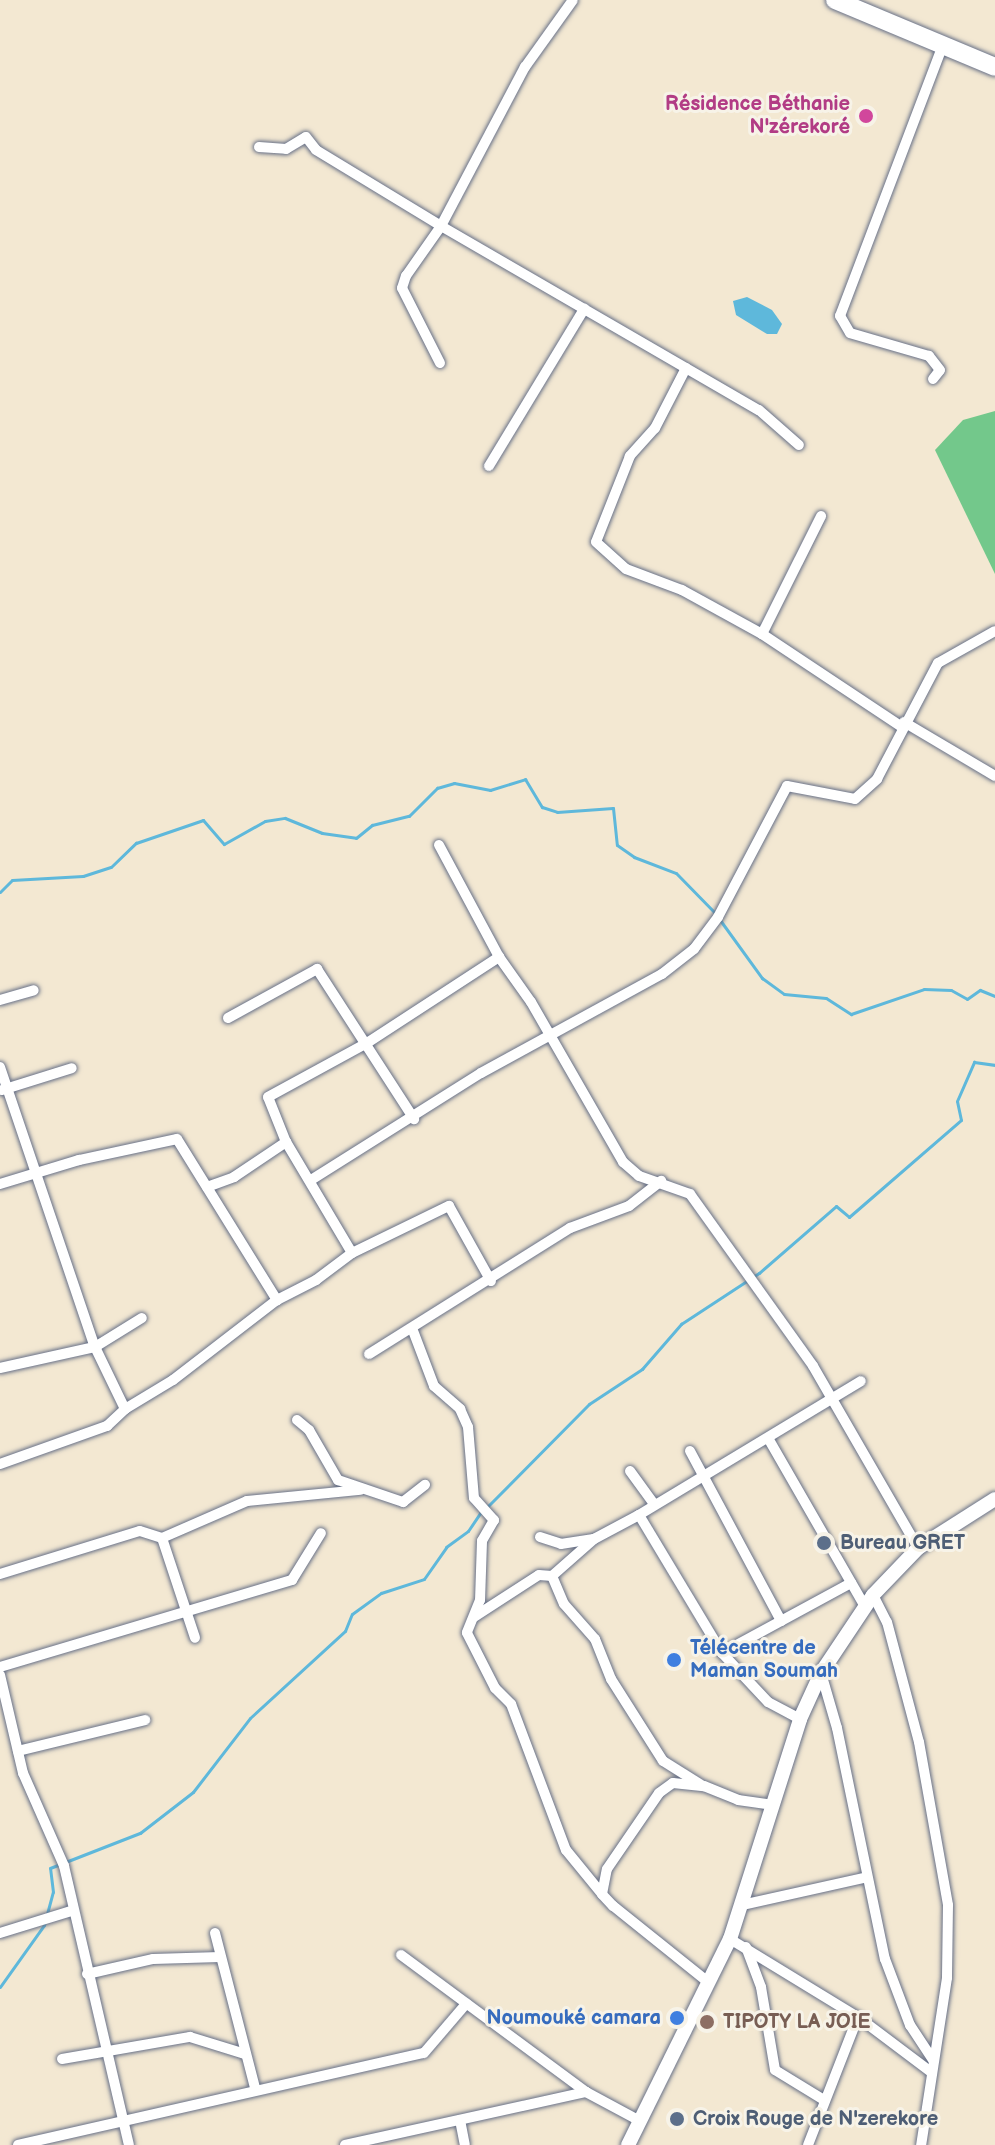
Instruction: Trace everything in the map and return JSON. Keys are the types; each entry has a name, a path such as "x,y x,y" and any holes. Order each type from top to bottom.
{"highway":[{"path":"835,0 866,6 942,47 995,67"}],"street":[{"path":"440,363 402,288 441,226 525,67 573,0"},
{"path":"933,379 940,370 929,356 850,333 840,316 942,47"},
{"path":"259,147 286,149 306,137 316,150 441,226 759,410 799,445"},
{"path":"489,466 584,309"},
{"path":"686,368 655,428 630,456 596,542 626,569 682,590 762,634 903,725 995,776"},
{"path":"762,634 821,516"},
{"path":"311,1180 414,1119 481,1073 662,974 694,949 718,917 787,786 855,799 877,779 938,663 995,631"},
{"path":"439,845 499,957 623,1162 639,1176 661,1181 690,1194 832,1397 918,1548"},
{"path":"352,1253 286,1142 268,1097 367,1043 499,957"},
{"path":"228,1018 317,969 414,1119"},
{"path":"0,1000 34,990"},
{"path":"0,1067 3,1090 95,1347 125,1409"},
{"path":"3,1090 72,1068"},
{"path":"0,1184 177,1139 277,1300"},
{"path":"207,1187 234,1177 286,1142"},
{"path":"369,1354 491,1281 570,1228 629,1206 661,1181"},
{"path":"0,1464 107,1426 125,1409 173,1380 277,1300 316,1280 352,1253 449,1206 491,1281"},
{"path":"0,1368 95,1347 142,1318"},
{"path":"412,1328 434,1386 460,1409 468,1427 474,1498 494,1520 482,1541 480,1600 467,1633 495,1688 511,1704 562,1828 566,1850 602,1894 708,1982"},
{"path":"471,1620 539,1575 552,1576 594,1539 861,1381"},
{"path":"297,1420 309,1430 338,1480 360,1490 403,1502 425,1485"},
{"path":"768,1438 851,1583 887,1622 919,1742 948,1905 947,1978 921,2145"},
{"path":"690,1451 781,1621"},
{"path":"630,1471 654,1504"},
{"path":"0,1574 140,1531 162,1538 247,1501 360,1490"},
{"path":"628,2145 730,1939 800,1719 821,1673 869,1601 918,1548 995,1499"},
{"path":"639,1515 722,1653 768,1702 800,1719"},
{"path":"0,1667 292,1580 321,1533"},
{"path":"540,1537 561,1544 594,1539"},
{"path":"162,1538 195,1638"},
{"path":"552,1576 564,1604 595,1639 611,1679 663,1761 704,1786 738,1800 772,1805"},
{"path":"722,1653 851,1583"},
{"path":"821,1673 837,1728 864,1878 905,2012 933,2060"},
{"path":"0,1675 18,1751 61,1861 129,2145"},
{"path":"18,1751 145,1720"},
{"path":"602,1894 607,1869 659,1793 673,1783 704,1786"},
{"path":"742,1905 864,1878"},
{"path":"0,1933 71,1911"},
{"path":"215,1933 255,2088"},
{"path":"730,1939 858,2017 931,2072"},
{"path":"746,1947 761,1987 775,2070 824,2100"},
{"path":"401,1955 586,2092 640,2121"},
{"path":"87,1974 153,1959 220,1957"},
{"path":"18,2145 255,2088 424,2053 466,2004"},
{"path":"808,2145 858,2017"},
{"path":"62,2059 106,2049 190,2037 245,2054"},
{"path":"345,2145 586,2092"},
{"path":"460,2120 465,2145"}],"green space":[{"path":"995,411 995,574 935,450 963,420"}],"water":[{"path":"747,297 772,310 782,324 777,334 767,334 736,315 733,301"}],"waterway":[{"path":"0,892 12,880 83,876 111,867 136,843 203,820 224,844 265,821 285,818 322,833 356,838 372,825 409,816 437,788 454,783 490,790 525,779 542,807 557,812 613,808 617,845 634,857 676,873 716,914"},
{"path":"720,920 762,978 784,994 826,998 851,1014 924,989 951,990 967,999 980,990 995,996"},
{"path":"487,1507 589,1404 642,1369 681,1324 759,1273 836,1206 849,1217 961,1120 957,1101 974,1062 995,1065"},
{"path":"0,1987 44,1925 53,1892 50,1868 140,1833 193,1792 250,1718 345,1631 352,1614 381,1593 424,1579 446,1547 468,1531 481,1512"}],"place":[{"name":"Résidence Béthanie N'zérekoré","path":"866,116"},
{"name":"Bureau GRET","path":"824,1543"},
{"name":"Télécentre de Maman Soumah","path":"674,1660"},
{"name":"Noumouké camara","path":"677,2018"},
{"name":"TIPOTY LA JOIE","path":"707,2022"},
{"name":"Croix Rouge de N'zerekore","path":"677,2119"}]}
